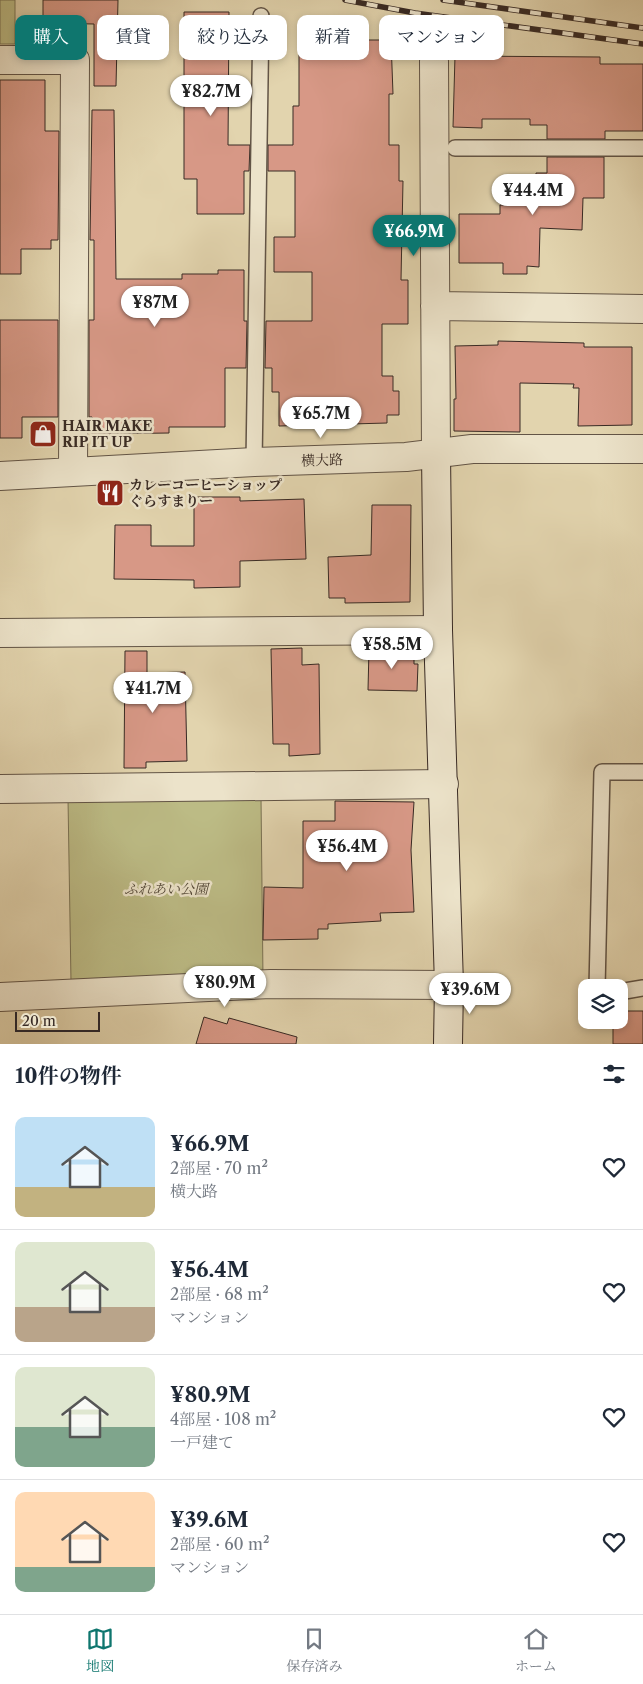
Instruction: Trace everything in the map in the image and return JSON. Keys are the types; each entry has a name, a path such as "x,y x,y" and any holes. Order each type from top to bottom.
{"street":[{"path":"0,60 75,60 73,472"},
{"path":"434,61 438,630 449,985 448,1044"},
{"path":"435,306 643,309"},
{"name":"横大路","path":"0,476 254,462 406,457 472,449 643,448"},
{"path":"0,633 438,630"},
{"path":"0,790 444,784"},
{"path":"0,997 271,984 449,985"}],"lane":[{"path":"254,462 260,60"},
{"path":"455,148 643,148"},
{"path":"597,979 602,772 643,772"},
{"path":"628,990 643,988"}],"green space":[{"path":"0,0 15,0 15,44 0,44"},
{"name":"ふれあい公園","path":"261,797 263,979 71,982 68,799"}],"building":[{"path":"43,0 118,0 118,15 97,15 97,60 117,60 116,86 94,86 94,24 87,24 87,15 43,15"},
{"path":"184,12 229,12 229,15 184,15"},
{"path":"369,40 379,40 379,60 392,60 393,94 389,94 389,145 399,145 399,181 403,181 401,280 408,280 408,324 382,324 382,376 393,376 393,391 399,391 399,415 387,415 387,423 279,426 279,392 272,392 272,368 265,368 266,321 312,321 312,272 274,272 274,237 295,237 295,171 268,171 268,145 293,145 293,106 299,106 299,60 369,60"},
{"path":"504,56 600,57 600,64 643,64 643,131 605,131 605,139 547,139 547,125 530,125 530,119 482,119 482,128 453,127 455,60 504,60"},
{"path":"184,60 229,60 228,145 250,145 249,171 244,171 244,214 197,214 197,179 184,179"},
{"path":"0,80 45,80 45,131 59,131 58,240 51,240 51,249 21,249 21,274 0,274"},
{"path":"92,110 114,110 116,279 182,279 182,274 218,274 218,270 244,270 244,321 247,321 246,368 225,368 225,427 169,427 169,433 92,434 92,417 89,417 89,320 94,320 94,240 90,240"},
{"path":"547,157 604,157 604,198 583,198 582,230 540,228 539,267 527,266 527,274 503,274 503,263 459,263 459,214 500,214 500,205 535,205 536,173 547,173"},
{"path":"0,320 58,320 58,417 22,417 22,438 0,438"},
{"path":"498,341 584,343 584,347 632,347 632,425 578,426 579,388 573,388 574,384 520,383 520,432 454,431 454,399 456,399 455,346 498,345"},
{"path":"194,497 240,497 240,501 304,499 306,559 240,561 240,587 194,588 194,580 114,579 115,525 151,525 151,546 194,546"},
{"path":"372,505 411,505 410,602 345,603 345,598 329,598 328,557 371,555"},
{"path":"302,648 302,665 319,664 320,754 289,756 289,744 273,744 271,649"},
{"path":"369,649 414,650 414,664 418,664 417,691 368,690"},
{"path":"125,651 147,651 147,673 185,672 187,761 146,762 146,768 124,768"},
{"path":"335,801 414,802 411,850 414,912 380,913 381,921 328,924 328,929 318,929 318,939 263,940 264,887 303,888 303,821 335,821"},
{"path":"628,1011 643,1011 643,1044 613,1044 613,1029 628,1029"},
{"path":"204,1017 227,1024 229,1018 297,1037 296,1044 196,1044"}],"railway":[{"path":"345,0 415,13 643,44"},
{"path":"443,0 643,28"}],"place":[{"name":"HAIR MAKE RIP IT UP","path":"43,434"},
{"name":"カレーコーヒーショップ ぐらすまりー","path":"110,493"}]}
